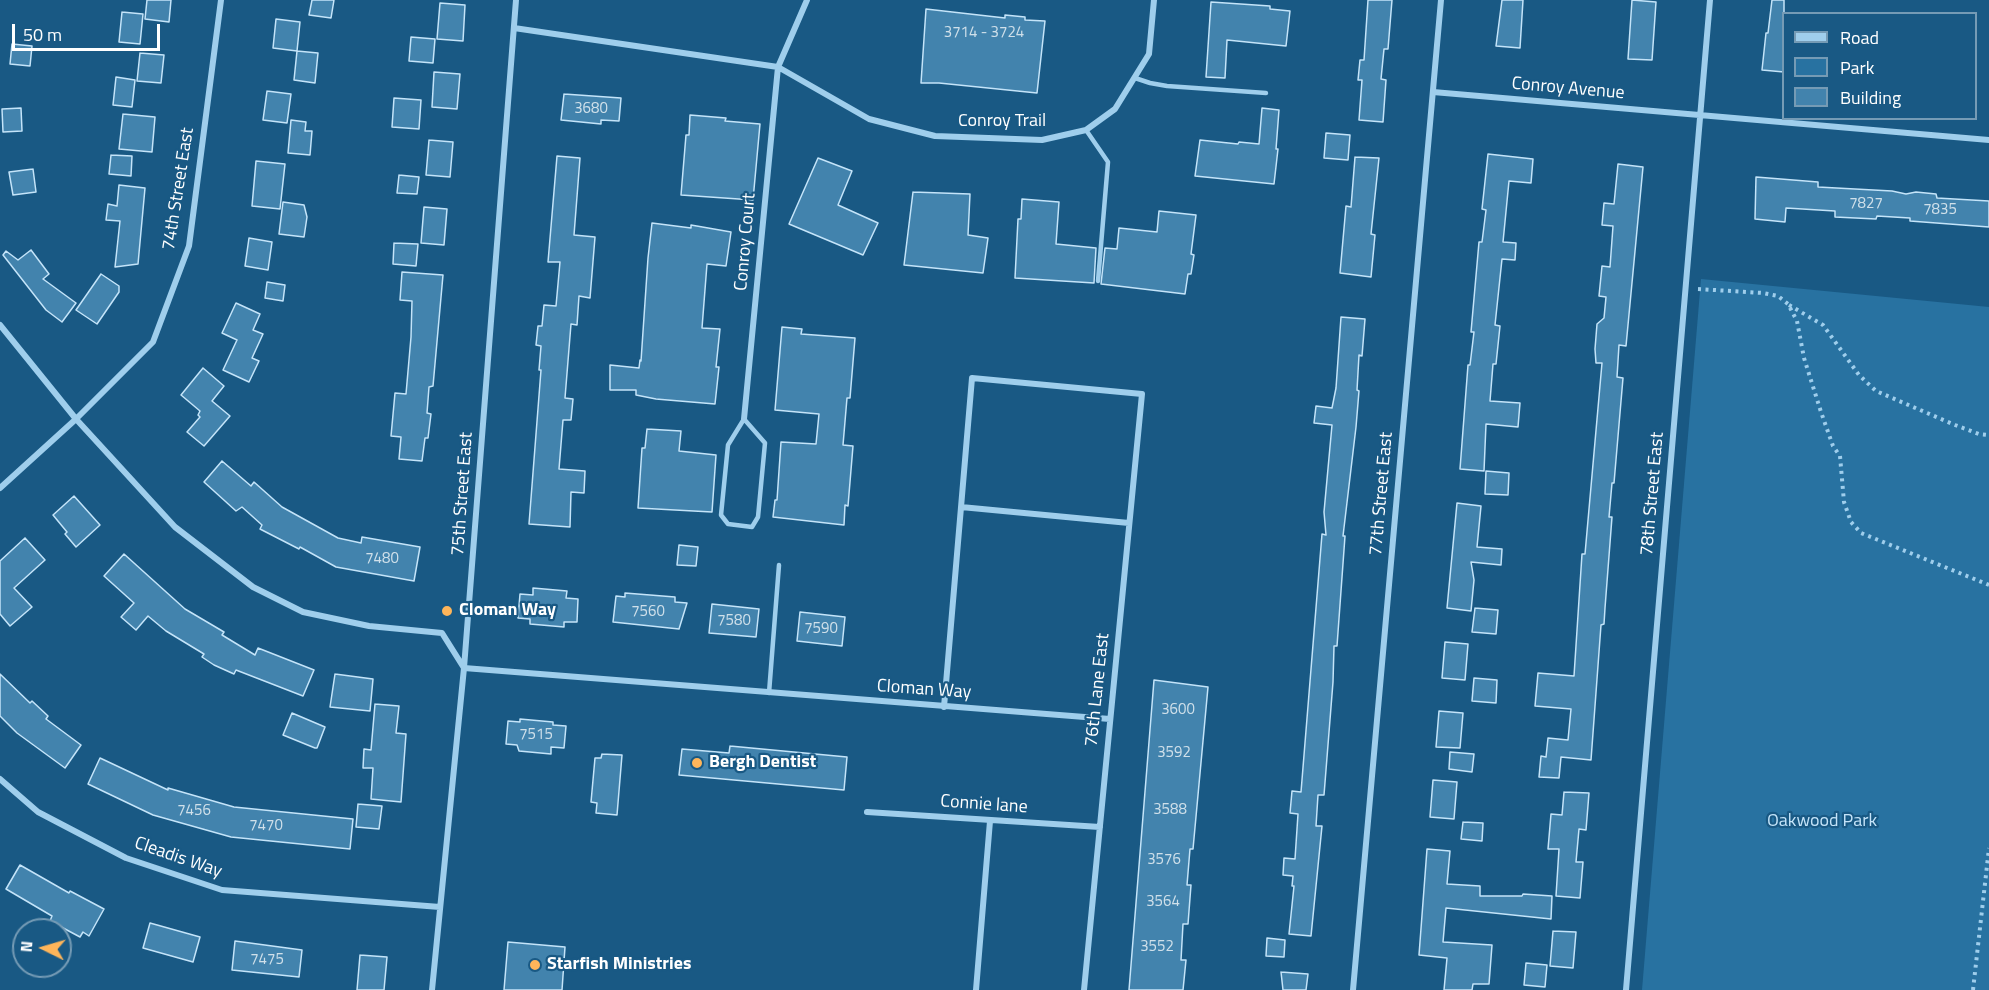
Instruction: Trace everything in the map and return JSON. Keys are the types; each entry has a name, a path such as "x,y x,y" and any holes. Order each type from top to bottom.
{"street":[{"name":"74th Street East","path":"0,488 76,419 153,342 189,246 220,0"},
{"name":"75th Street East","path":"432,990 464,668 516,0"},
{"path":"778,67 807,0"},
{"name":"Conroy Trail","path":"514,28 778,67 869,119 935,136 1042,141 1086,130 1115,109 1149,54 1154,0"},
{"name":"77th Street East","path":"1353,990 1441,0"},
{"name":"78th Street East","path":"1626,990 1710,0"},
{"name":"Conroy Court","path":"744,419 778,67"},
{"name":"Conroy Avenue","path":"1433,92 1989,140"},
{"path":"0,326 76,419 175,527 253,587 303,612 369,626 441,633 464,668"},
{"name":"76th Lane East","path":"961,507 972,378 1142,394 1084,990"},
{"path":"944,707 961,507 1129,523"},
{"name":"Cloman Way","path":"464,668 1110,719"},
{"name":"Cleadis Way","path":"0,779 38,812 126,858 222,890 440,907"},
{"name":"Connie lane","path":"867,812 1100,826"},
{"path":"976,990 990,821"}],"lane":[{"path":"1135,78 1167,86 1266,93"},
{"path":"1086,130 1108,162 1098,281"},
{"path":"744,419 765,443 758,517 752,526 728,524 721,515 728,445 744,419"},
{"path":"769,693 779,565"}],"path":[{"path":"1685,288 1763,293 1778,297 1823,325 1859,375 1876,391 1955,425 1979,434 1989,435"},
{"path":"1788,304 1797,321 1804,358 1821,412 1833,446 1840,456 1844,502 1851,522 1862,533 1989,585"},
{"path":"1973,990 1989,848"}],"green space":[{"name":"Oakwood Park","path":"1701,279 1989,307 1989,990 1642,990"}],"building":[{"path":"147,0 171,0 169,22 145,19"},
{"path":"312,0 334,0 331,18 309,15"},
{"path":"1368,0 1392,0 1388,49 1384,49 1381,79 1386,80 1383,122 1359,120 1362,80 1358,80 1360,60 1364,60"},
{"path":"1502,0 1523,0 1520,48 1496,46"},
{"path":"1632,0 1656,2 1652,60 1628,59"},
{"path":"1772,0 1784,0 1782,72 1762,70 1766,33 1768,33"},
{"path":"1211,2 1270,6 1270,9 1290,11 1286,46 1227,40 1225,78 1206,77"},
{"path":"440,3 465,5 463,41 437,39"},
{"path":"926,9 1005,18 1005,15 1025,17 1025,20 1045,21 1037,93 921,83"},
{"path":"122,12 143,14 140,44 119,42"},
{"path":"276,19 300,22 297,51 273,48"},
{"path":"411,37 435,39 433,63 409,61"},
{"path":"12,44 32,46 30,66 10,64"},
{"path":"297,51 318,53 315,83 294,80"},
{"path":"140,53 164,55 161,83 137,81"},
{"path":"434,72 460,74 457,109 432,107"},
{"path":"116,77 135,80 132,107 113,105"},
{"path":"267,91 291,94 287,123 263,120"},
{"path":"564,94 621,98 619,121 601,120 601,124 561,120"},
{"path":"394,98 421,100 419,129 392,127"},
{"path":"21,108 22,131 3,132 2,109"},
{"path":"1262,108 1279,110 1274,184 1195,176 1200,140 1259,144"},
{"path":"123,114 155,117 152,152 119,149"},
{"path":"690,115 760,124 753,200 681,195"},
{"path":"291,120 306,122 305,131 312,131 310,155 288,153"},
{"path":"1326,133 1350,135 1348,160 1324,158"},
{"path":"429,140 453,142 450,177 426,175"},
{"path":"1488,154 1533,159 1531,183 1509,181 1503,242 1516,243 1515,260 1502,259 1495,325 1500,326 1496,364 1493,364 1490,401 1520,403 1518,427 1486,424 1484,471 1460,469 1468,365 1470,365 1474,332 1471,332 1479,242 1482,242 1486,210 1482,209"},
{"path":"111,155 132,156 131,176 109,174"},
{"path":"557,156 580,158 574,235 595,237 590,298 579,296 577,325 571,324 565,398 573,399 571,420 563,420 559,469 585,471 584,493 571,492 570,527 529,524 541,370 539,370 541,346 536,345 538,326 542,326 544,305 556,306 560,262 548,262"},
{"path":"1355,157 1379,158 1371,234 1375,235 1371,277 1340,273 1346,206 1351,207"},
{"path":"818,158 852,171 838,205 878,223 863,255 789,224"},
{"path":"256,161 285,164 280,209 252,206"},
{"path":"1618,164 1643,167 1626,346 1619,345 1617,377 1623,378 1609,517 1612,517 1591,760 1561,757 1559,778 1539,777 1541,756 1546,757 1548,738 1568,740 1571,709 1535,706 1538,673 1574,676 1582,554 1585,554 1602,363 1596,363 1595,349 1597,324 1604,318 1606,297 1599,296 1602,266 1610,267 1613,226 1602,225 1604,203 1614,204"},
{"path":"33,169 36,192 13,195 9,172"},
{"path":"399,175 419,177 417,194 397,193"},
{"path":"1756,177 1818,182 1818,187 1892,191 1906,194 1916,192 1936,194 1937,198 1989,201 1989,227 1910,221 1910,218 1835,217 1835,211 1786,208 1785,222 1755,219"},
{"path":"119,185 145,188 138,264 115,267 120,221 106,220 108,204 117,206"},
{"path":"913,192 970,194 968,235 988,238 983,273 904,265"},
{"path":"1022,199 1059,202 1056,244 1096,248 1094,283 1015,278 1018,219 1021,219"},
{"path":"283,202 304,205 307,217 304,237 279,234"},
{"path":"424,207 447,209 444,245 421,243"},
{"path":"1159,211 1196,215 1191,254 1194,255 1185,294 1101,284 1105,248 1117,249 1119,228 1157,232"},
{"path":"652,223 691,228 691,225 731,232 726,266 707,264 702,328 720,329 715,404 656,399 636,395 636,390 610,390 610,365 639,368 641,361"},
{"path":"249,238 272,242 268,270 245,266"},
{"path":"394,243 418,244 416,266 393,264"},
{"path":"31,250 49,274 43,279 76,303 62,322 46,310 3,255 6,251 18,260"},
{"path":"402,272 443,275 433,386 429,387 427,413 431,414 422,461 399,459 401,437 391,436 395,393 406,394 411,337 412,301 400,300"},
{"path":"101,274 119,286 119,292 97,324 76,310"},
{"path":"267,282 285,285 283,301 265,298"},
{"path":"236,303 260,314 253,330 263,334 252,358 259,361 249,382 223,370 237,340 222,333"},
{"path":"1341,317 1365,319 1362,356 1359,355 1356,427 1343,536 1345,536 1337,646 1334,646 1324,795 1318,795 1316,826 1322,826 1311,936 1289,934 1293,876 1283,875 1284,858 1295,859 1298,814 1290,813 1292,791 1301,792 1322,534 1326,535 1324,512 1332,425 1314,423 1316,406 1332,408 1336,388"},
{"path":"782,327 802,329 801,334 855,338 843,445 853,446 848,506 845,505 844,525 773,517 775,500 777,500 781,442 816,444 819,414 775,410"},
{"path":"203,368 224,386 212,401 230,416 204,446 187,432 200,417 198,415 200,411 181,395"},
{"path":"647,429 681,431 679,451 716,455 712,512 638,508 642,448 645,448"},
{"path":"222,461 251,486 254,482 282,507 338,538 361,543 362,537 420,547 414,581 336,567 260,529 262,525 242,507 236,511 204,482"},
{"path":"1486,471 1509,473 1508,495 1485,494"},
{"path":"74,496 100,525 76,547 53,515"},
{"path":"1457,503 1481,506 1477,547 1502,549 1501,565 1471,562 1474,580 1471,611 1447,608"},
{"path":"25,538 45,560 14,588 32,607 10,626 0,614 0,561"},
{"path":"679,545 698,547 696,566 677,565"},
{"path":"124,554 185,609 224,632 222,635 255,655 258,648 314,670 303,696 236,670 234,674 214,665 202,657 204,654 166,631 148,616 136,630 121,617 134,603 104,576"},
{"path":"533,588 567,591 566,598 578,599 577,622 564,622 564,627 530,624 530,619 518,618 520,594 533,595"},
{"path":"625,593 675,597 675,602 687,603 679,629 613,622 616,596 625,597"},
{"path":"712,604 759,609 756,637 709,633"},
{"path":"1475,608 1498,610 1496,634 1472,632"},
{"path":"800,612 845,617 842,646 797,641"},
{"path":"1445,642 1468,644 1465,680 1442,678"},
{"path":"0,674 30,703 32,701 48,716 46,719 81,745 65,768 17,733 0,716"},
{"path":"335,674 373,679 370,711 330,707"},
{"path":"1474,678 1497,680 1496,703 1472,701"},
{"path":"1154,680 1208,687 1193,849 1190,849 1187,885 1191,885 1188,924 1183,924 1181,960 1186,960 1183,990 1129,990"},
{"path":"375,704 399,706 396,733 406,734 401,802 371,799 373,768 363,768 364,749 371,750"},
{"path":"1439,711 1463,713 1460,748 1436,747"},
{"path":"292,713 325,727 317,748 283,735"},
{"path":"520,719 553,722 553,725 566,726 564,748 551,747 551,754 519,751 517,745 506,744 508,721 520,722"},
{"path":"730,746 847,757 844,790 679,775 682,749 729,753"},
{"path":"1450,752 1474,754 1472,772 1449,769"},
{"path":"602,754 622,755 617,815 596,813 597,803 591,802 595,758 601,758"},
{"path":"100,758 168,790 168,788 234,807 353,819 350,849 231,837 153,815 88,784"},
{"path":"1433,780 1457,782 1454,819 1430,817"},
{"path":"1564,792 1589,793 1586,830 1579,829 1576,862 1583,862 1580,898 1556,896 1559,849 1548,849 1551,814 1562,815"},
{"path":"358,804 382,806 379,829 356,827"},
{"path":"1463,822 1483,823 1482,841 1461,839"},
{"path":"1427,849 1450,851 1447,884 1480,886 1480,896 1522,896 1523,894 1552,896 1551,919 1446,908 1443,942 1492,945 1489,984 1473,984 1472,990 1444,990 1447,958 1419,955"},
{"path":"20,865 69,893 70,891 104,909 89,936 83,932 80,937 72,933 72,918 51,918 52,916 6,889"},
{"path":"150,923 200,937 193,962 143,948"},
{"path":"1553,931 1576,932 1573,968 1550,966"},
{"path":"1267,938 1285,940 1284,957 1266,956"},
{"path":"235,941 302,950 299,977 232,970"},
{"name":"Starfish Ministries","path":"508,942 565,947 562,990 504,990"},
{"path":"360,955 387,957 384,990 357,990"},
{"path":"1526,963 1547,965 1545,987 1524,985"},
{"path":"1281,972 1308,974 1306,990 1283,990"}],"place":[{"name":"Cloman Way","path":"447,611"},
{"name":"Bergh Dentist","path":"697,763"},
{"name":"Starfish Ministries","path":"535,965"}]}
